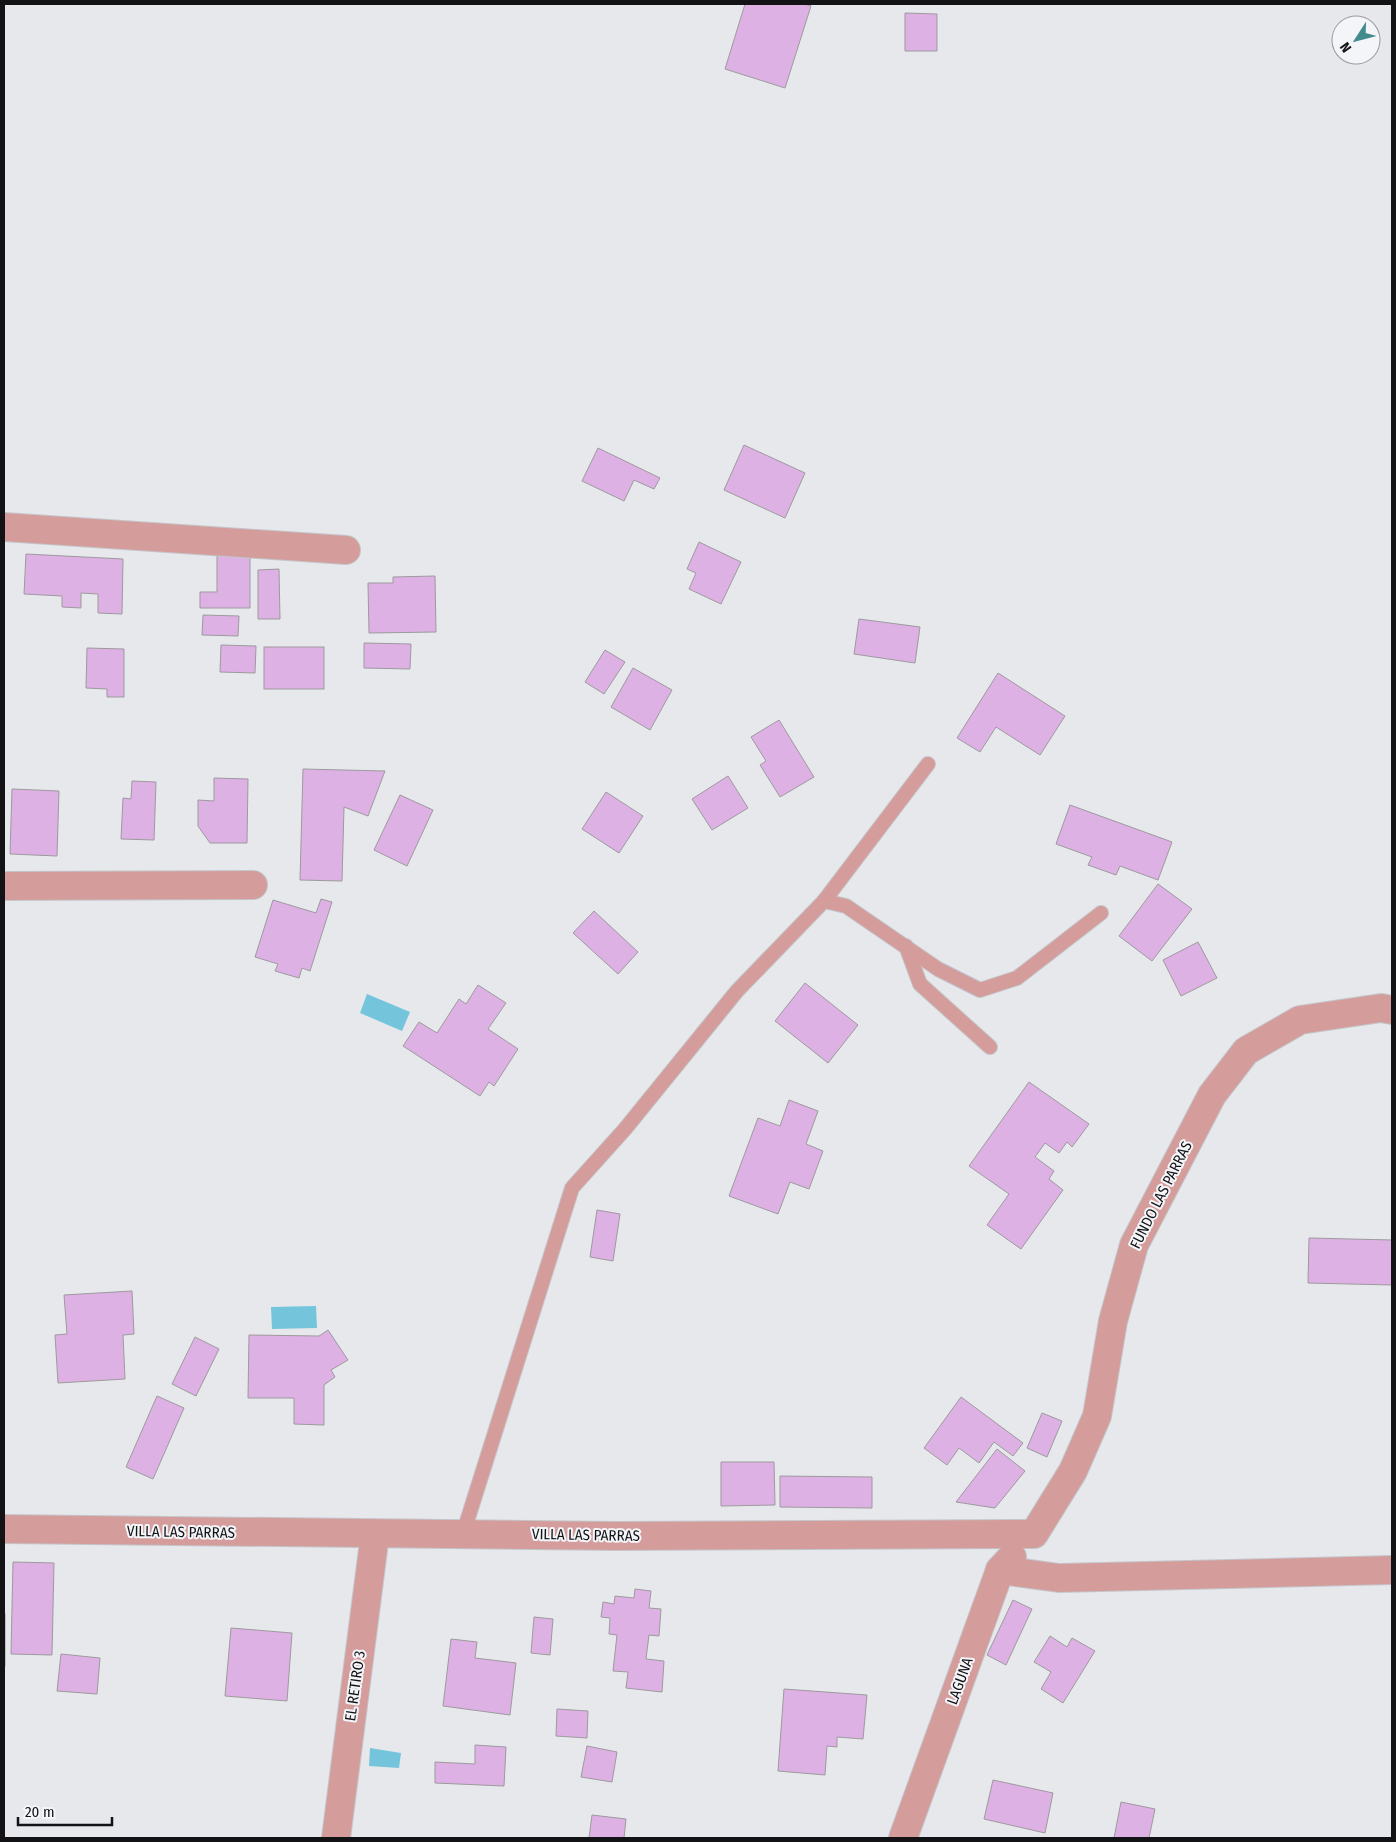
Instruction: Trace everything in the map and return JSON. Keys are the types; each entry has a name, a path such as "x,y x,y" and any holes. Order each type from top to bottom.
{"street":[{"path":"4,527 346,550"},
{"path":"4,886 253,885"},
{"name":"FUNDO LAS PARRAS","path":"1034,1534 1073,1471 1097,1416 1113,1321 1134,1245 1212,1095 1246,1051 1300,1020 1381,1008 1392,1010"},
{"name":"VILLA LAS PARRAS","path":"4,1529 627,1536 1034,1534"},
{"name":"EL RETIRO 3","path":"336,1838 375,1534"},
{"name":"LAGUNA","path":"903,1838 1000,1570 1034,1534"},
{"path":"1000,1570 1059,1578 1392,1570"}],"lane":[{"path":"463,1534 572,1188 626,1129 736,991 824,901 928,764"},
{"path":"824,901 846,906 938,969 980,990 1017,978 1101,913"},
{"path":"906,946 920,984 990,1048"}],"water":[{"path":"367,994 410,1012 402,1031 360,1013"},
{"path":"316,1306 317,1328 272,1329 271,1307"},
{"path":"370,1748 401,1753 399,1768 369,1766"}],"building":[{"path":"745,4 804,4 811,6 785,88 725,69"},
{"path":"905,13 937,14 937,51 905,51"},
{"path":"744,445 805,473 785,518 724,490"},
{"path":"598,448 660,478 654,489 634,480 624,501 582,481"},
{"path":"699,542 741,562 721,604 689,589 696,573 687,569"},
{"path":"26,554 123,559 122,614 98,613 98,594 81,593 81,608 62,607 62,596 24,594"},
{"path":"217,554 250,554 250,608 200,608 200,592 217,592"},
{"path":"279,569 280,619 258,619 258,570"},
{"path":"435,576 436,632 369,633 368,583 393,583 393,577"},
{"path":"203,615 239,616 238,636 202,635"},
{"path":"859,619 920,627 915,663 854,654"},
{"path":"364,643 411,644 410,669 364,668"},
{"path":"221,645 256,646 255,673 220,672"},
{"path":"264,647 324,647 324,689 264,689"},
{"path":"87,648 124,649 124,697 107,697 107,689 86,688"},
{"path":"605,650 625,662 604,694 585,682"},
{"path":"633,668 672,690 650,730 611,707"},
{"path":"998,673 1065,716 1040,755 996,727 980,752 957,738"},
{"path":"779,720 814,777 780,797 760,765 766,761 751,737"},
{"path":"303,769 385,771 368,816 344,807 342,881 300,880"},
{"path":"728,776 748,808 712,830 692,799"},
{"path":"214,778 248,779 247,843 210,843 198,826 198,800 214,801"},
{"path":"132,781 156,782 154,840 121,839 123,798 131,799"},
{"path":"12,789 59,791 57,856 10,854"},
{"path":"606,792 643,816 619,853 582,829"},
{"path":"400,795 433,810 407,866 374,850"},
{"path":"1070,805 1172,842 1158,880 1120,866 1116,875 1088,865 1092,857 1056,844"},
{"path":"1158,884 1192,909 1152,961 1119,936"},
{"path":"321,899 332,902 310,971 302,968 299,978 275,971 278,964 255,957 273,900 316,913"},
{"path":"594,911 638,952 618,974 573,933"},
{"path":"1198,942 1217,978 1181,996 1163,960"},
{"path":"805,983 858,1025 828,1063 775,1021"},
{"path":"478,985 506,1003 488,1029 518,1049 494,1086 489,1082 480,1096 403,1046 419,1022 437,1033 459,999 466,1004"},
{"path":"1029,1082 1089,1124 1072,1147 1067,1142 1059,1153 1045,1143 1035,1157 1054,1171 1049,1179 1063,1190 1021,1249 987,1225 1009,1194 969,1166"},
{"path":"789,1100 818,1111 806,1144 823,1151 809,1189 790,1182 778,1214 729,1196 758,1118 780,1126"},
{"path":"597,1210 620,1214 613,1261 590,1257"},
{"path":"1309,1238 1392,1240 1392,1285 1308,1283"},
{"path":"132,1291 134,1334 123,1335 125,1379 58,1383 55,1335 67,1334 64,1295"},
{"path":"328,1330 348,1360 331,1370 335,1377 324,1385 324,1425 294,1424 294,1398 248,1398 249,1335 319,1336"},
{"path":"195,1337 219,1349 196,1396 172,1384"},
{"path":"157,1396 184,1408 153,1479 126,1467"},
{"path":"961,1397 1023,1443 1013,1456 994,1442 979,1463 959,1448 947,1465 924,1448"},
{"path":"1042,1413 1062,1421 1047,1457 1027,1448"},
{"path":"997,1449 1025,1471 995,1508 956,1502"},
{"path":"721,1462 774,1462 775,1505 721,1506"},
{"path":"780,1476 872,1477 872,1508 780,1507"},
{"path":"13,1562 54,1563 52,1655 11,1654"},
{"path":"635,1589 651,1591 649,1608 661,1609 659,1636 649,1635 646,1659 664,1661 662,1692 626,1688 628,1672 613,1671 617,1635 609,1634 610,1618 601,1617 603,1602 614,1604 615,1596 634,1598"},
{"path":"1013,1600 1032,1609 1006,1665 987,1655"},
{"path":"5,1614 5,1666 4,1666"},
{"path":"534,1617 553,1619 550,1655 531,1653"},
{"path":"231,1628 292,1633 287,1701 225,1696"},
{"path":"1050,1636 1067,1647 1072,1638 1095,1651 1063,1703 1041,1689 1051,1672 1034,1662"},
{"path":"451,1639 477,1642 475,1658 516,1663 510,1715 443,1706"},
{"path":"61,1654 100,1658 97,1694 57,1691"},
{"path":"784,1689 867,1695 863,1739 837,1737 837,1747 827,1746 825,1775 778,1771"},
{"path":"557,1709 588,1711 587,1738 556,1736"},
{"path":"475,1745 506,1747 504,1786 435,1783 435,1762 475,1764"},
{"path":"587,1746 617,1752 612,1782 581,1777"},
{"path":"993,1780 1053,1793 1045,1833 984,1819"},
{"path":"1121,1802 1155,1809 1149,1838 1114,1838"},
{"path":"592,1815 626,1819 624,1838 589,1838"}]}
